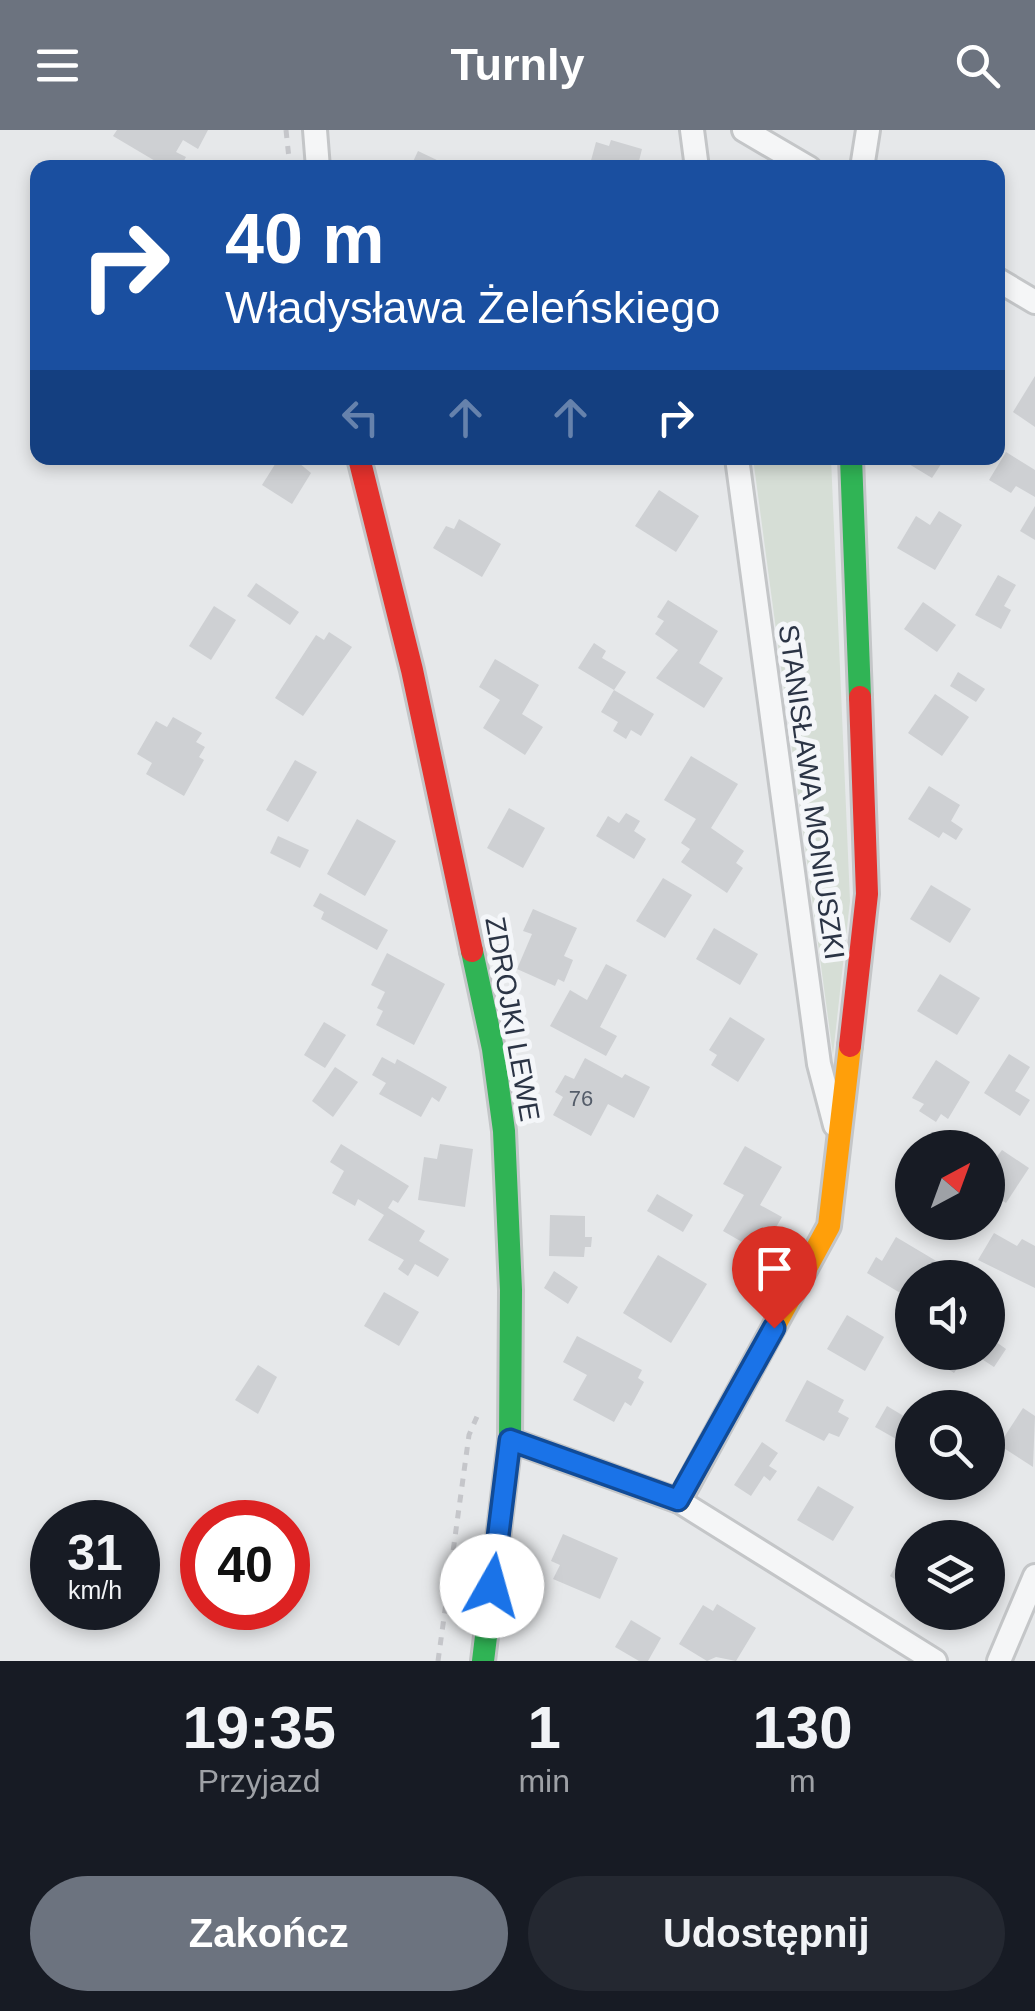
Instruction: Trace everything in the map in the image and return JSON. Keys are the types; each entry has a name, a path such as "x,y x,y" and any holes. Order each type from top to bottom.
{"street":[{"path":"315,130 317,160"},
{"path":"692,130 696,160"},
{"path":"744,130 795,160"},
{"path":"863,160 868,130"},
{"path":"1005,284 1035,302"},
{"name":"ZDROJKI LEWE","path":"361,465 412,670 493,1049 504,1131 510,1440 483,1661"},
{"name":"STANISŁAWA MONIUSZKI","path":"738,465 818,1064 838,1134"},
{"name":"STANISŁAWA MONIUSZKI","path":"678,1500 829,1226 867,894 852,465"},
{"path":"510,1440 678,1500 934,1661"},
{"path":"999,1661 1035,1576"}],"path":[{"path":"286,130 289,160"},
{"path":"438,1661 468,1435 482,1404"}],"shaded area":[{"path":"754,465 831,465 850,901 833,1055"}],"building":[{"path":"117,130 208,130 198,149 183,140 176,152 186,157 184,160 154,160 113,136"},
{"path":"611,140 642,149 639,160 591,160 596,142 609,146"},
{"path":"418,151 437,160 414,160"},
{"path":"1035,376 1035,427 1013,412"},
{"path":"1005,454 1035,470 1035,497 1016,486 1011,493 989,480 998,465 1005,465"},
{"path":"275,465 301,465 311,473 292,504 262,485"},
{"path":"911,465 940,465 932,478"},
{"path":"659,490 699,516 676,552 635,526"},
{"path":"1035,506 1035,540 1020,531"},
{"path":"939,511 962,525 935,570 897,548 916,516 930,525"},
{"path":"459,519 501,544 482,577 433,548 446,526 454,529"},
{"path":"998,575 1016,585 1004,606 1011,610 1001,629 975,615"},
{"path":"256,583 299,612 290,625 247,596"},
{"path":"668,600 718,631 699,663 723,678 704,708 656,678 678,650 655,634 664,621 657,617"},
{"path":"923,602 956,625 937,652 904,629"},
{"path":"214,606 236,620 211,660 189,646"},
{"path":"329,632 352,647 303,716 275,698 316,635 324,640"},
{"path":"594,643 606,651 602,658 626,672 614,690 578,668"},
{"path":"495,659 539,685 522,714 543,727 525,755 483,728 500,700 479,687"},
{"path":"958,672 985,689 976,702 950,686"},
{"path":"614,690 654,714 641,736 631,730 626,739 613,731 618,722 601,712"},
{"path":"935,694 969,717 942,756 908,733"},
{"path":"173,717 202,733 196,742 205,747 199,757 204,760 184,796 146,774 152,763 137,754 156,721 167,727"},
{"path":"691,756 738,784 711,828 744,851 736,863 743,868 727,893 681,862 690,849 681,843 696,819 664,800"},
{"path":"295,760 317,772 288,822 266,810"},
{"path":"929,786 960,805 951,821 963,829 956,840 943,832 939,838 908,819"},
{"path":"509,808 545,828 523,868 487,848"},
{"path":"626,813 640,821 634,831 646,839 634,859 596,836 608,816 619,823"},
{"path":"357,819 396,841 365,896 327,874"},
{"path":"278,836 309,850 300,868 270,853"},
{"path":"663,878 692,895 665,938 636,921"},
{"path":"931,885 971,909 950,943 910,919"},
{"path":"320,893 388,930 377,950 321,919 324,912 313,906"},
{"path":"533,909 577,928 564,956 573,960 564,982 558,979 555,986 517,969 532,934 523,931"},
{"path":"714,928 758,954 740,985 696,959"},
{"path":"387,953 445,984 414,1045 376,1025 383,1011 377,1008 385,992 371,985"},
{"path":"606,964 627,975 600,1027 617,1036 606,1056 550,1026 570,990 587,1000"},
{"path":"940,974 980,998 957,1035 917,1011"},
{"path":"730,1017 765,1039 738,1082 711,1065 717,1055 709,1050"},
{"path":"324,1022 346,1035 325,1068 304,1055"},
{"path":"1009,1054 1030,1067 1015,1091 1030,1100 1020,1116 984,1093"},
{"path":"382,1057 395,1064 397,1059 447,1087 439,1102 432,1097 421,1117 379,1094 386,1083 372,1075"},
{"path":"585,1058 622,1078 625,1074 650,1087 634,1118 608,1104 591,1136 553,1115 563,1097 555,1092 565,1075 574,1079"},
{"path":"936,1060 970,1082 948,1119 941,1114 936,1122 919,1111 924,1104 912,1098"},
{"path":"335,1067 358,1082 333,1117 312,1101"},
{"path":"341,1144 409,1186 398,1203 393,1200 388,1208 425,1231 419,1241 449,1259 438,1277 415,1264 408,1276 398,1269 404,1260 368,1240 384,1215 358,1199 355,1206 332,1193 344,1171 330,1162"},
{"path":"440,1144 473,1149 465,1207 418,1200 424,1157 437,1159"},
{"path":"745,1146 782,1167 760,1205 782,1217 761,1253 723,1231 744,1195 723,1184"},
{"path":"1005,1152 1029,1168 1005,1202"},
{"path":"657,1194 693,1215 683,1232 647,1211"},
{"path":"550,1215 585,1216 585,1237 592,1237 584,1257 549,1256"},
{"path":"895,1239 935,1260 895,1260 895,1290 867,1273 876,1257 882,1261"},
{"path":"1005,1239 1017,1246 1022,1239 1035,1246 1035,1288 1005,1273 1005,1260 978,1260 990,1240"},
{"path":"658,1255 707,1284 671,1343 623,1313"},
{"path":"554,1271 578,1287 568,1304 544,1288"},
{"path":"384,1292 419,1312 399,1346 364,1326"},
{"path":"847,1315 884,1337 865,1371 827,1349"},
{"path":"577,1336 642,1370 638,1378 644,1382 631,1406 625,1402 614,1422 573,1400 587,1375 563,1362"},
{"path":"258,1365 277,1377 258,1414 235,1400"},
{"path":"807,1380 844,1400 838,1412 849,1418 839,1437 829,1433 824,1441 785,1421"},
{"path":"887,1406 895,1411 895,1438 875,1427"},
{"path":"1023,1408 1035,1416 1033,1467 1005,1449 1005,1436"},
{"path":"762,1442 778,1453 769,1466 777,1471 770,1481 764,1476 751,1496 734,1485"},
{"path":"818,1486 854,1507 833,1541 797,1520"},
{"path":"563,1534 618,1558 600,1599 553,1579 560,1565 551,1561"},
{"path":"717,1604 756,1628 736,1661 716,1657 707,1661 679,1644 703,1605 713,1611"},
{"path":"631,1620 661,1638 648,1661 639,1661 615,1647"}],"traffic: fast":[{"path":"851,465 860,697"},
{"path":"472,951 493,1049 504,1131 511,1290 510,1440 483,1661"}],"traffic: slow":[{"path":"679,1501 829,1226 850,1046"}],"traffic: jam":[{"path":"361,465 412,670 472,951"},
{"path":"850,1046 867,894 860,697"}],"route":[{"path":"492,1586 510,1440 678,1500 774,1328"}]}
